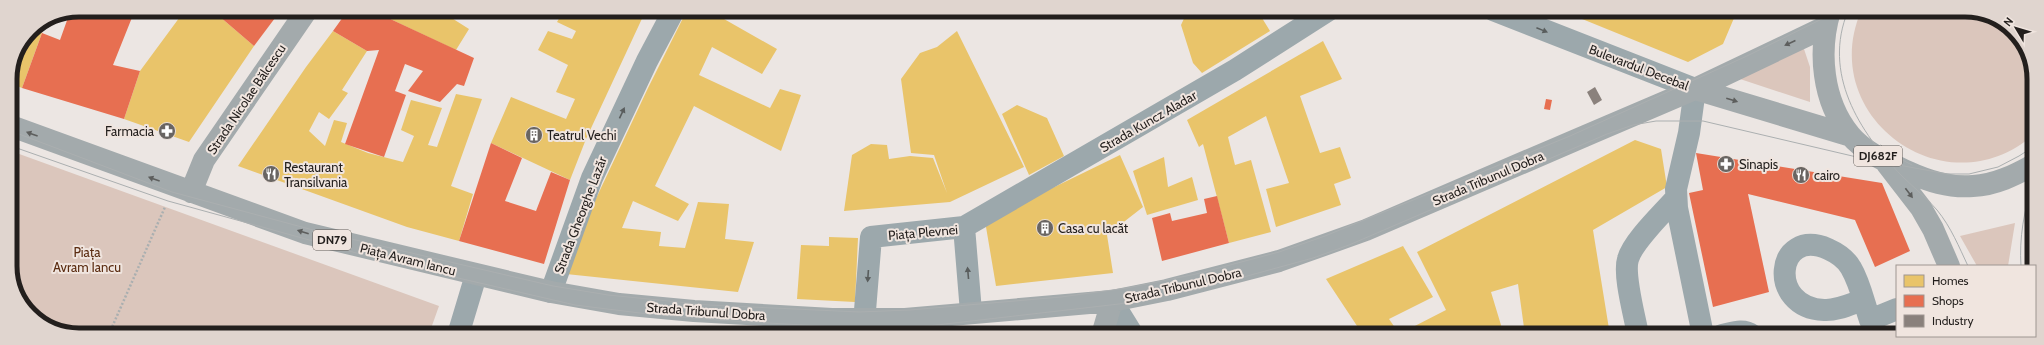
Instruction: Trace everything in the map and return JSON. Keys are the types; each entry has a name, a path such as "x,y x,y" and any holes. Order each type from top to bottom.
{"main road":[{"name":"Strada Nicolae Bălcescu","path":"182,189 204,160 302,17"},
{"name":"Bulevardul Decebal","path":"1695,88 1828,19"},
{"name":"DJ682F","path":"1828,19 1823,47 1824,69 1830,95 1836,111 1851,136 1886,162 1929,181 1953,187 1975,186 1995,182 2027,168"},
{"name":"Strada Tribunul Dobra","path":"476,275 551,292 654,308 864,327 905,319 971,312 993,312 1112,301 1167,290 1238,272 1325,246 1695,88"},
{"path":"1695,88 1851,136"},
{"name":"Piața Avram Iancu","path":"17,129 305,233 476,275"},
{"name":"DJ682F","path":"1886,162 1924,214 1933,229 1949,265"},
{"path":"1104,328 1112,301"}],"street":[{"name":"Strada Gheorghe Lazăr","path":"551,292 592,178 647,60 670,17"},
{"name":"Strada Kuncz Aladar","path":"964,227 1228,74 1317,17"},
{"name":"Bulevardul Decebal","path":"1514,17 1695,88"},
{"path":"1695,88 1689,133 1676,189 1676,198 1702,328"},
{"path":"1637,328 1626,270 1628,260 1638,242 1676,198"},
{"name":"Piața Plevnei","path":"864,327 871,238 964,227 971,312"},
{"path":"460,328 476,275"},
{"path":"1112,301 1129,328"},
{"path":"1869,318 1896,309"}],"path":[{"path":"112,328 182,189"}],"green space":[{"path":"1860,17 1965,17 1981,19 1996,26 1996,48 2019,48 2024,59 2027,79 2027,139 1999,156 1963,163 1928,157 1898,141 1873,117 1857,86 1852,50"},
{"path":"1803,46 1810,67 1810,102 1734,77"},
{"name":"Piața Avram Iancu","path":"17,153 439,306 431,328 79,328 63,326 45,318 38,313 25,297 18,278"},
{"path":"2015,223 2008,265 1976,265 1960,236"}],"building: Homes":[{"path":"180,17 220,17 254,46 189,142 124,119 140,71"},
{"path":"386,17 450,17 469,29 456,50"},
{"path":"560,17 643,17 586,139 570,180 491,143 511,97 566,119 575,99 556,92 568,65 538,50 548,31 572,39 576,31 557,22"},
{"path":"684,17 725,17 724,19 777,49 762,74 712,47 699,75 770,108 780,89 801,95 781,151 694,106 655,186 689,204 678,221 633,201 622,228 661,232 659,246 685,248 698,202 729,204 725,239 754,242 738,292 566,274 584,224 648,88"},
{"path":"1185,17 1260,17 1262,18 1270,31 1202,73 1193,63 1181,25"},
{"path":"1577,17 1734,17 1723,44 1688,62"},
{"path":"44,28 22,88 17,86 17,79 18,67 22,55 27,45 35,35"},
{"path":"333,31 367,51 342,90 348,93 329,119 319,112 309,131 325,146 334,120 347,123 341,142 368,153 403,162 414,136 401,130 411,100 442,108 428,145 437,147 456,94 482,99 451,186 473,194 459,241 407,227 238,166 306,67"},
{"path":"957,31 1024,167 950,202 844,211 852,155 871,144 887,145 889,159 910,156 933,158 947,193 934,155 911,153 901,79 920,53 937,47"},
{"path":"1323,41 1342,79 1300,96 1320,153 1340,147 1351,178 1334,184 1341,205 1276,227 1266,189 1289,183 1266,116 1228,137 1235,165 1251,160 1271,232 1229,243 1203,144 1199,147 1187,120"},
{"path":"1017,105 1047,118 1064,156 1029,175 1002,114"},
{"path":"1635,140 1661,149 1667,187 1593,230 1609,328 1524,328 1518,284 1491,292 1502,328 1411,328 1446,310 1417,252"},
{"name":"Casa cu lacăt","path":"1120,155 1143,207 1107,235 1113,273 996,286 985,221"},
{"path":"1164,157 1168,187 1192,177 1198,200 1147,215 1133,171"},
{"path":"829,237 858,238 855,302 797,299 801,245 829,246"},
{"path":"1403,246 1433,297 1389,319 1395,328 1358,328 1326,279"}],"building: Shops":[{"path":"132,17 113,65 140,71 124,119 22,88 42,33 60,40 68,18"},
{"path":"220,17 276,17 254,46"},
{"path":"343,17 386,17 474,58 464,86 457,84 440,102 408,91 423,71 405,64 395,91 406,95 384,157 345,144 379,50 367,51 333,31"},
{"path":"1546,99 1552,100 1550,110 1544,109"},
{"path":"491,143 522,158 505,201 536,211 551,172 570,180 544,264 459,241"},
{"path":"1696,153 1882,183 1910,251 1875,267 1855,220 1748,194 1769,292 1713,307 1689,193 1703,190"},
{"path":"1217,196 1229,243 1162,261 1152,218 1170,213 1172,221 1207,213 1204,199"}],"building: Industry":[{"path":"1595,87 1602,100 1594,105 1587,92"}],"tram line":[{"path":"17,133 172,192 313,230 553,286 608,295 709,305 859,312 910,310 1061,297 1127,288 1196,274 1279,252 1325,236 1570,136 1747,56 1826,17"},
{"path":"1846,17 1841,34 1839,57 1842,79 1849,100 1859,121 1886,159 1937,210 1954,237 1968,265"},
{"path":"855,328 928,326 1119,304 1196,290 1313,258 1349,245 1607,134 1633,125 1656,121 1703,121 1861,158 1947,174 1969,174 1998,167 2027,151"},
{"path":"1881,145 1889,153 1912,165"},
{"path":"17,148 168,201 389,262 575,305 648,314 716,320 855,328"},
{"path":"2021,265 2023,224 2027,204"}],"place":[{"name":"Farmacia","path":"167,131"},
{"name":"Teatrul Vechi","path":"534,135"},
{"name":"Sinapis","path":"1726,164"},
{"name":"Restaurant Transilvania","path":"271,174"},
{"name":"cairo","path":"1801,175"},
{"name":"Casa cu lacăt","path":"1045,228"}]}
